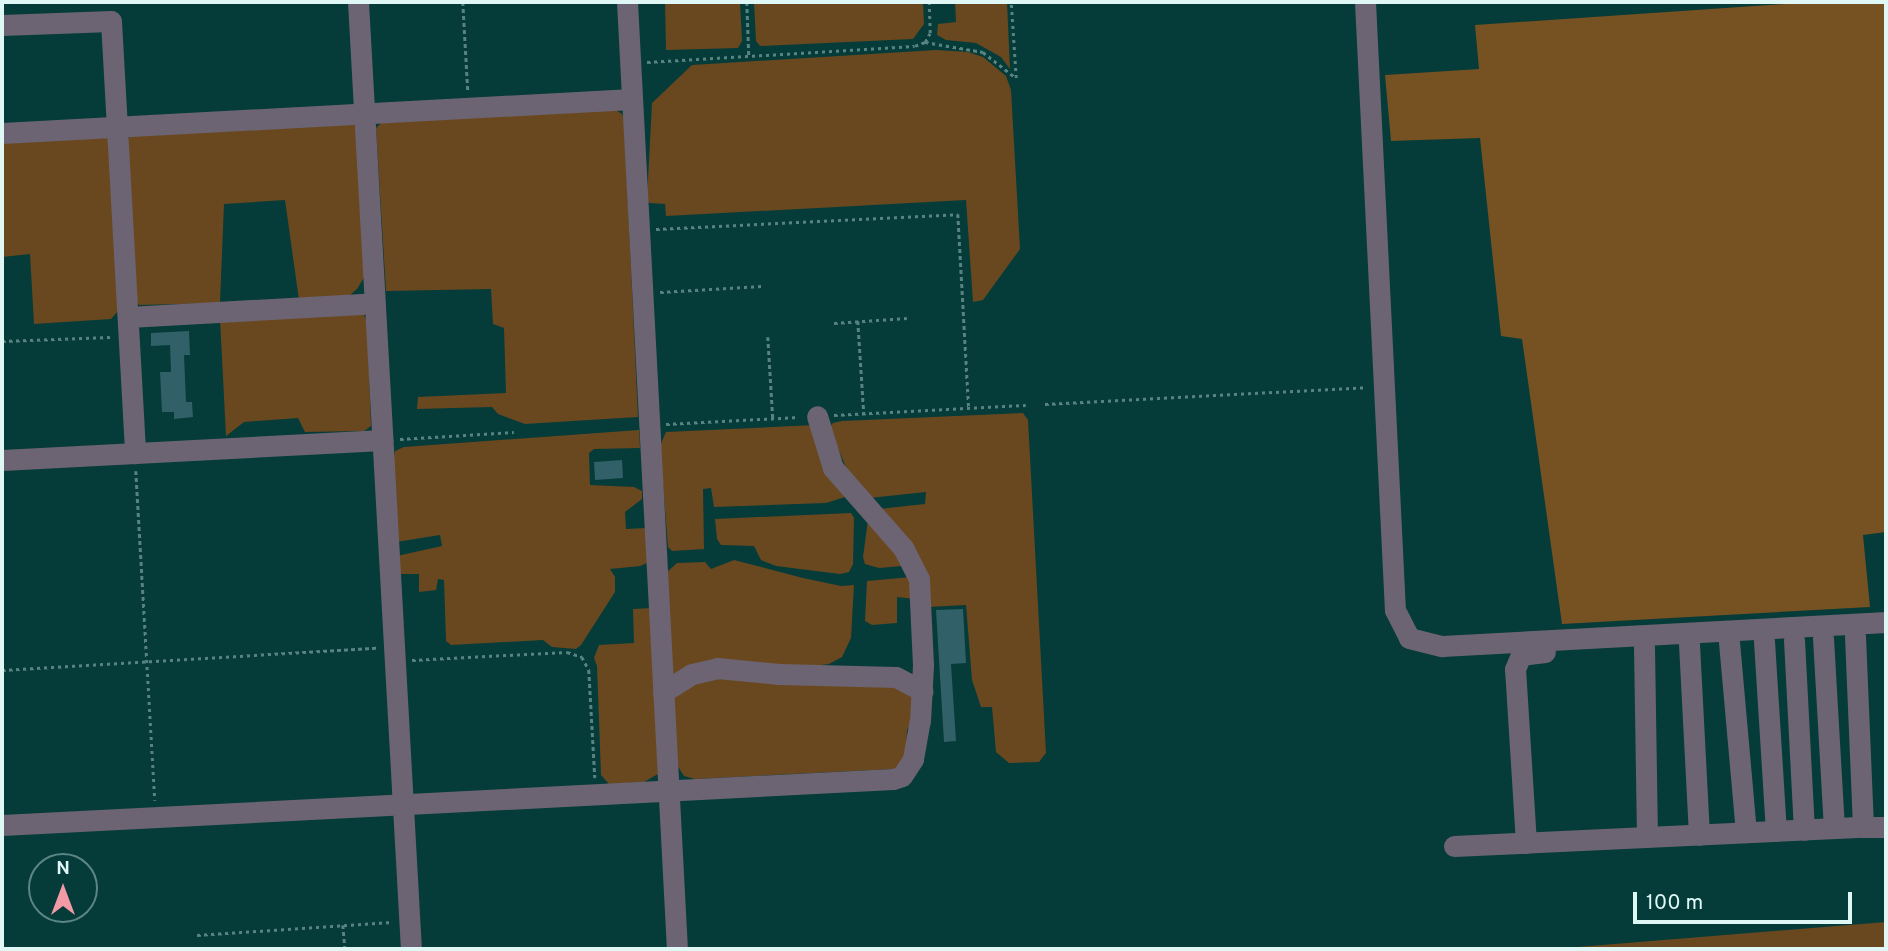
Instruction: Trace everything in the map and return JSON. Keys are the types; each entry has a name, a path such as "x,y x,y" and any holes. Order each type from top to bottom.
{"lane":[{"path":"358,2 411,949"},
{"path":"627,2 677,949"},
{"path":"1365,2 1395,610 1409,638 1443,646 1886,622"},
{"path":"2,25 111,21 135,453"},
{"path":"2,133 632,99"},
{"path":"128,326 375,303"},
{"path":"2,825 893,779 902,776 908,770 917,743 922,691 923,608 919,579 904,549 833,468 817,416"},
{"path":"2,460 382,440"},
{"path":"1855,636 1863,827"},
{"path":"1526,843 1516,659 1530,653 1886,636"},
{"path":"1823,638 1834,828"},
{"path":"1794,640 1804,830"},
{"path":"1764,641 1776,831"},
{"path":"1729,642 1746,832"},
{"path":"1689,644 1699,835"},
{"path":"1644,646 1647,837"},
{"path":"663,692 692,674 717,668 896,677 922,691"},
{"path":"1454,846 1886,827"}],"path":[{"path":"463,2 469,109"},
{"path":"747,2 748,56"},
{"path":"925,42 930,33 929,2"},
{"path":"630,63 904,48 925,42 983,52 1016,78 1011,2"},
{"path":"639,230 958,214 969,408"},
{"path":"642,293 762,286"},
{"path":"834,323 907,318"},
{"path":"858,321 864,414"},
{"path":"2,341 128,326"},
{"path":"768,337 773,418"},
{"path":"1045,404 1384,386"},
{"path":"649,425 1027,405"},
{"path":"382,440 514,432"},
{"path":"135,453 156,817"},
{"path":"2,670 147,661 567,652 582,657 589,670 596,793"},
{"path":"197,935 409,921"},
{"path":"343,925 345,949"}],"shaded area":[{"path":"665,2 740,2 742,41 738,48 666,50"},
{"path":"754,2 923,2 924,24 913,39 760,46 756,41"},
{"path":"955,2 1007,2 1010,69 1001,57 976,43 946,40 937,35 938,24 956,22"},
{"path":"1815,2 1886,2 1886,532 1863,535 1870,607 1562,624 1522,339 1501,336 1480,138 1391,141 1385,75 1479,69 1475,25"},
{"path":"936,50 968,52 983,57 1006,76 1011,90 1020,249 983,300 973,302 966,200 666,216 665,204 649,203 647,199 652,103 692,65"},
{"path":"614,109 622,114 624,121 638,417 525,424 498,414 492,407 417,409 418,397 506,393 504,328 493,324 491,289 386,291 376,128 382,122"},
{"path":"351,122 356,126 365,276 357,289 350,295 299,300 285,200 224,204 220,303 139,305 133,297 126,139 135,134"},
{"path":"104,136 111,140 119,310 111,319 34,324 30,254 2,257 2,141"},
{"path":"362,311 367,322 371,426 364,431 305,432 298,418 244,422 226,436 220,319"},
{"path":"1023,413 1028,420 1046,753 1039,762 1009,763 996,752 992,707 981,707 972,680 966,605 928,607 879,509 925,504 926,492 869,498 849,474 829,428 833,423 842,421"},
{"path":"815,425 845,497 826,503 714,507 711,488 703,489 704,549 672,551 668,547 660,446 666,432"},
{"path":"639,430 640,448 594,449 589,453 590,485 634,487 642,491 642,499 625,512 626,529 646,528 649,562 640,566 610,569 615,577 615,592 581,645 576,649 552,647 543,640 451,645 446,641 444,580 438,579 436,590 419,592 419,574 398,574 397,556 442,546 440,535 396,542 392,468 395,451 404,447"},
{"path":"851,513 854,518 853,564 849,572 840,574 776,566 761,560 754,546 721,545 717,539 715,519"},
{"path":"868,520 905,558 902,566 879,568 865,564 863,557"},
{"path":"734,560 841,586 854,585 851,638 842,657 829,664 672,679 667,572 677,563 705,562 711,569"},
{"path":"911,577 915,599 897,597 897,623 872,625 865,621 867,581"},
{"path":"653,608 658,774 644,782 609,784 601,775 597,666 594,658 599,645 634,643 633,609"},
{"path":"706,672 910,686 917,712 907,730 905,763 893,769 695,779 684,776 677,765 672,693"},
{"path":"1886,922 1886,949 1553,949"}],"building":[{"path":"189,331 190,355 184,355 186,402 192,402 193,417 174,419 174,412 162,412 160,372 171,372 170,345 151,346 151,333"},
{"path":"622,460 623,478 595,480 594,462"},
{"path":"963,609 966,663 951,664 956,741 944,742 936,610"}]}
